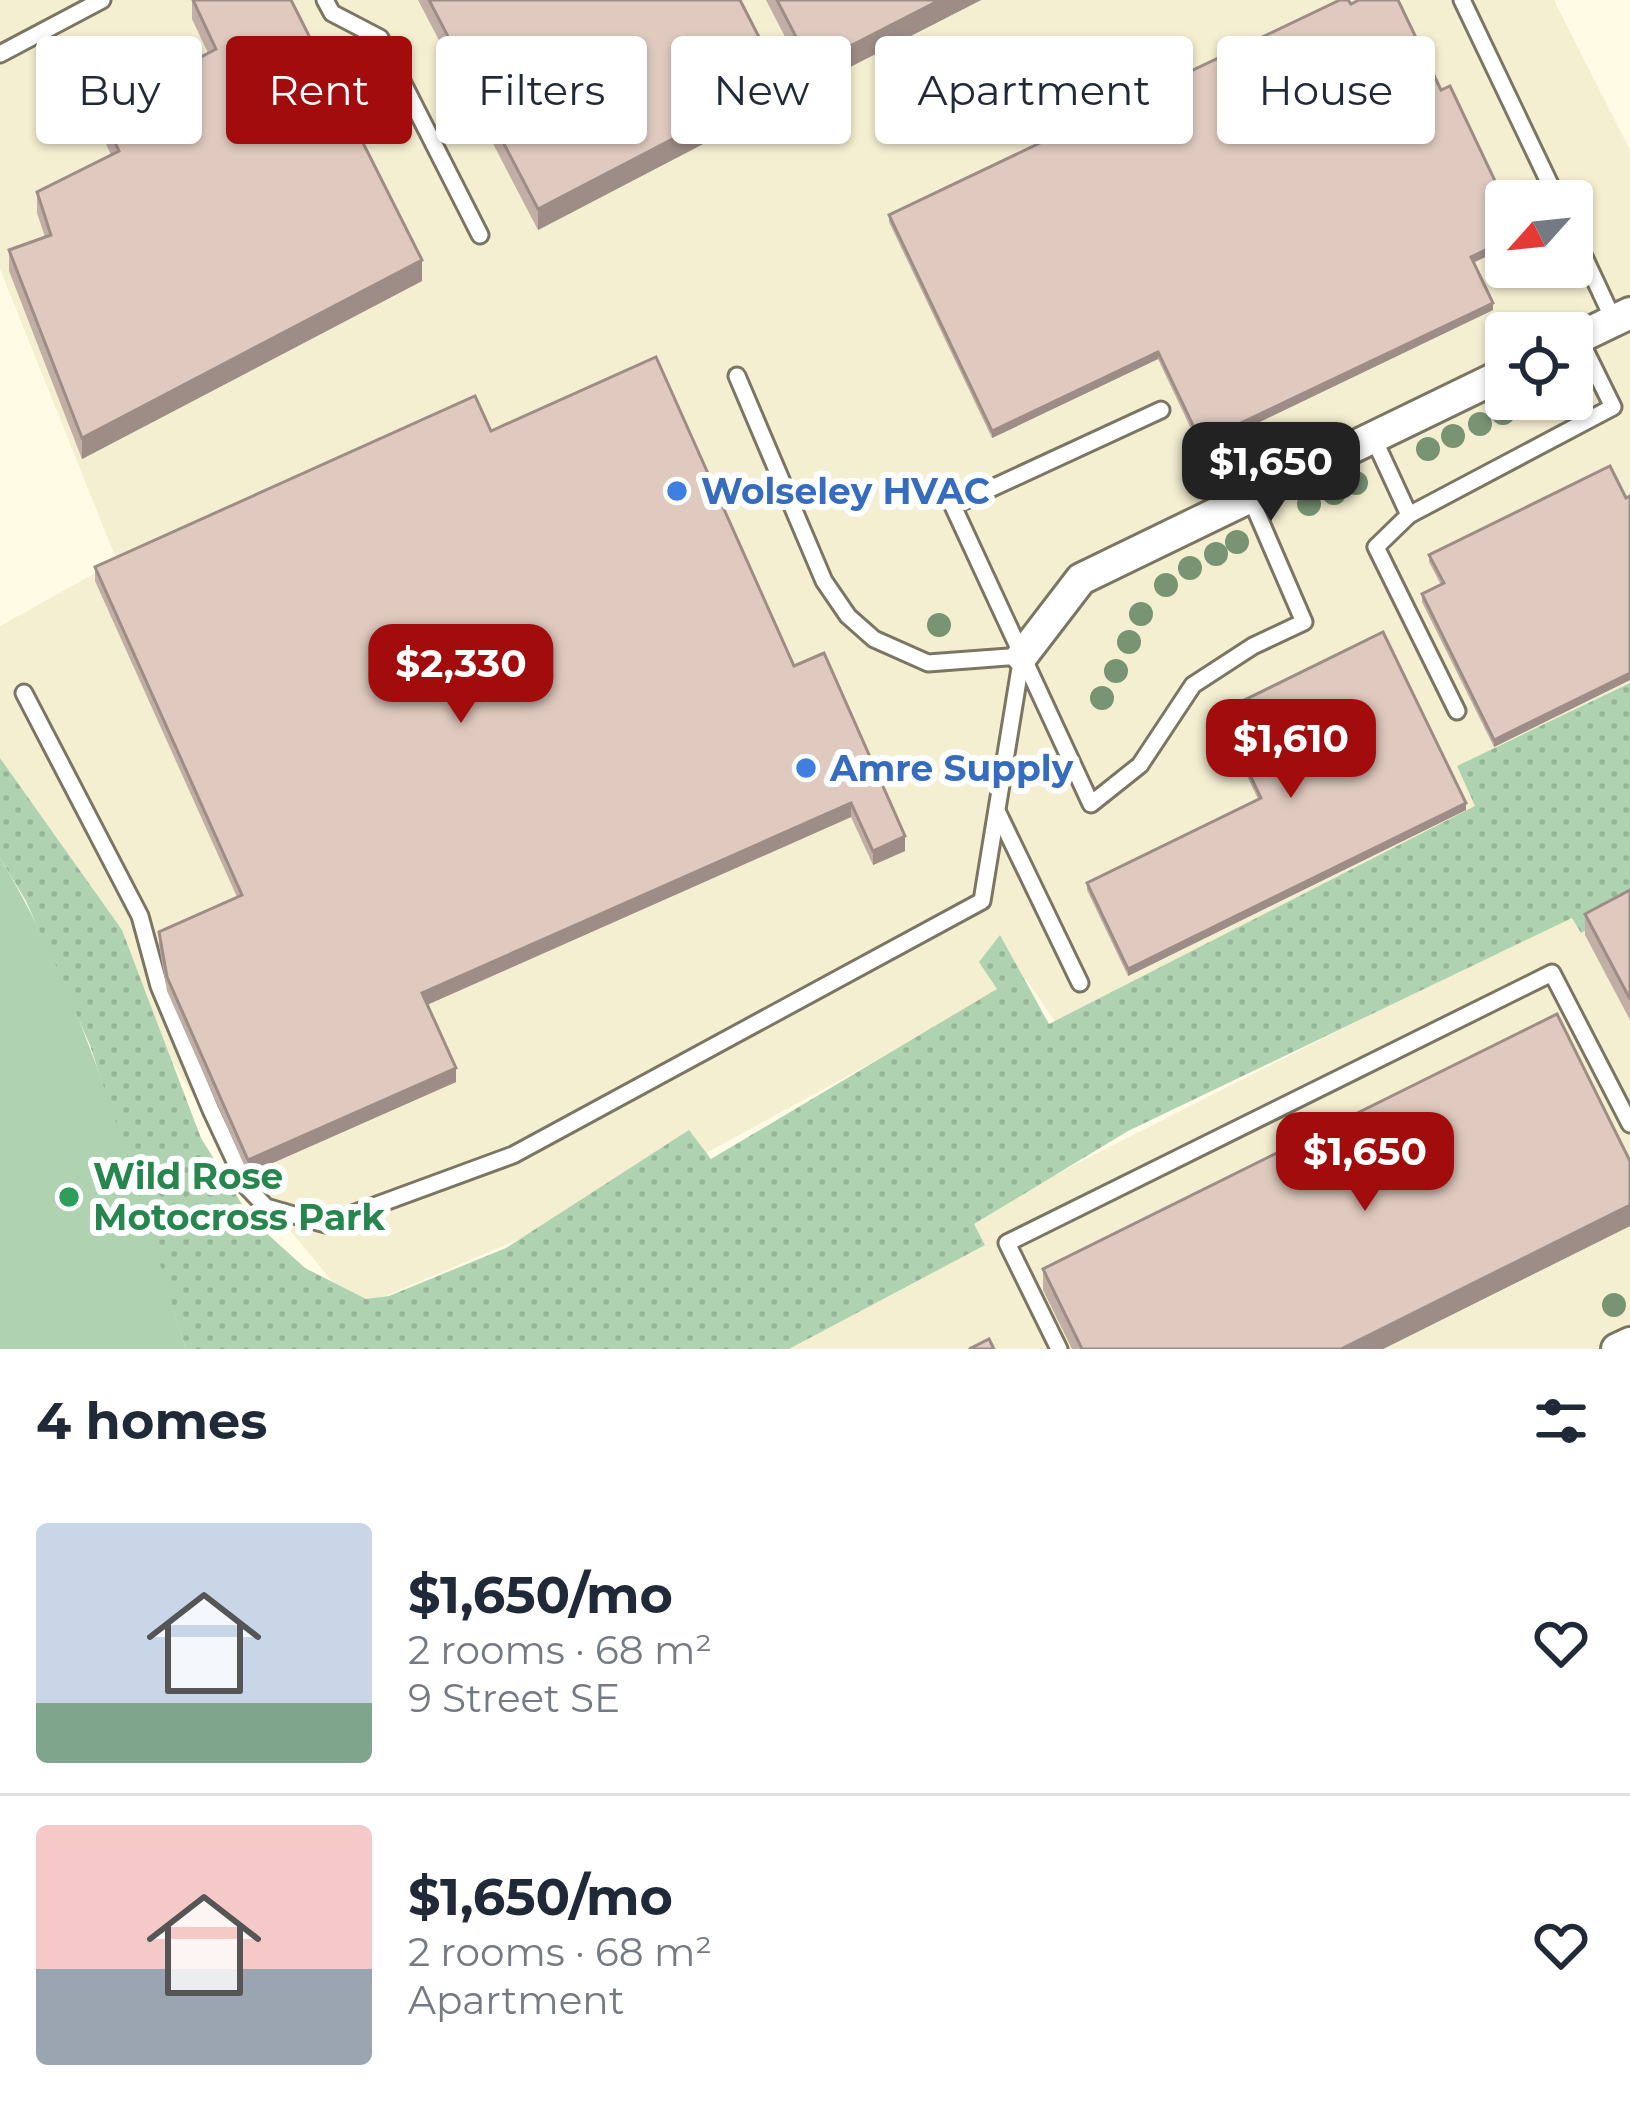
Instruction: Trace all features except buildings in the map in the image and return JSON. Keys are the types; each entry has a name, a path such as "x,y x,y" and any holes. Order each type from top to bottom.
{"street":[{"path":"1593,331 1622,317"},
{"path":"1022,656 1081,579 1485,383"},
{"path":"1617,1349 1630,1343"}],"lane":[{"path":"0,54 102,0"},
{"path":"326,0 332,13 380,38 480,235"},
{"path":"1462,0 1548,180"},
{"path":"1593,267 1622,317"},
{"path":"1457,712 1376,547 1408,514 1621,409 1593,365"},
{"path":"737,376 824,581 848,616 874,640 928,664 1022,656"},
{"path":"1161,410 953,506 1091,804 1140,765 1193,685 1253,646 1304,622 1250,497"},
{"path":"1373,437 1408,514"},
{"path":"24,693 140,916 159,986 247,1187 266,1207 325,1224 513,1156 982,901 1022,656"},
{"path":"997,811 1080,983"},
{"path":"1059,1349 1007,1243 1552,973 1630,1124"}],"shaded area":[{"path":"0,0 1554,0 1630,150 1630,735 1056,1023 1026,979 649,1184 355,1309 232,1160 0,780 0,626 117,561 0,269"},
{"path":"1630,883 1630,1349 733,1349 1076,1164"}],"green space":[{"path":"1630,683 1630,907 1581,933 1572,918 1128,1131 974,1224 985,1245 789,1349 186,1349 90,1045 26,901 0,858 0,758 122,930 201,1138 251,1219 305,1268 366,1299 389,1296 506,1248 689,1130 711,1159 997,989 979,962 1000,935 1049,1024 1475,806 1457,766"},
{"name":"Wild Rose Motocross Park","path":"0,858 32,915 85,1036 186,1349 0,1349"}],"place":[{"name":"Wolseley HVAC","path":"677,491"},
{"name":"Amre Supply","path":"806,768"},
{"name":"Wild Rose Motocross Park","path":"69,1197"}]}
